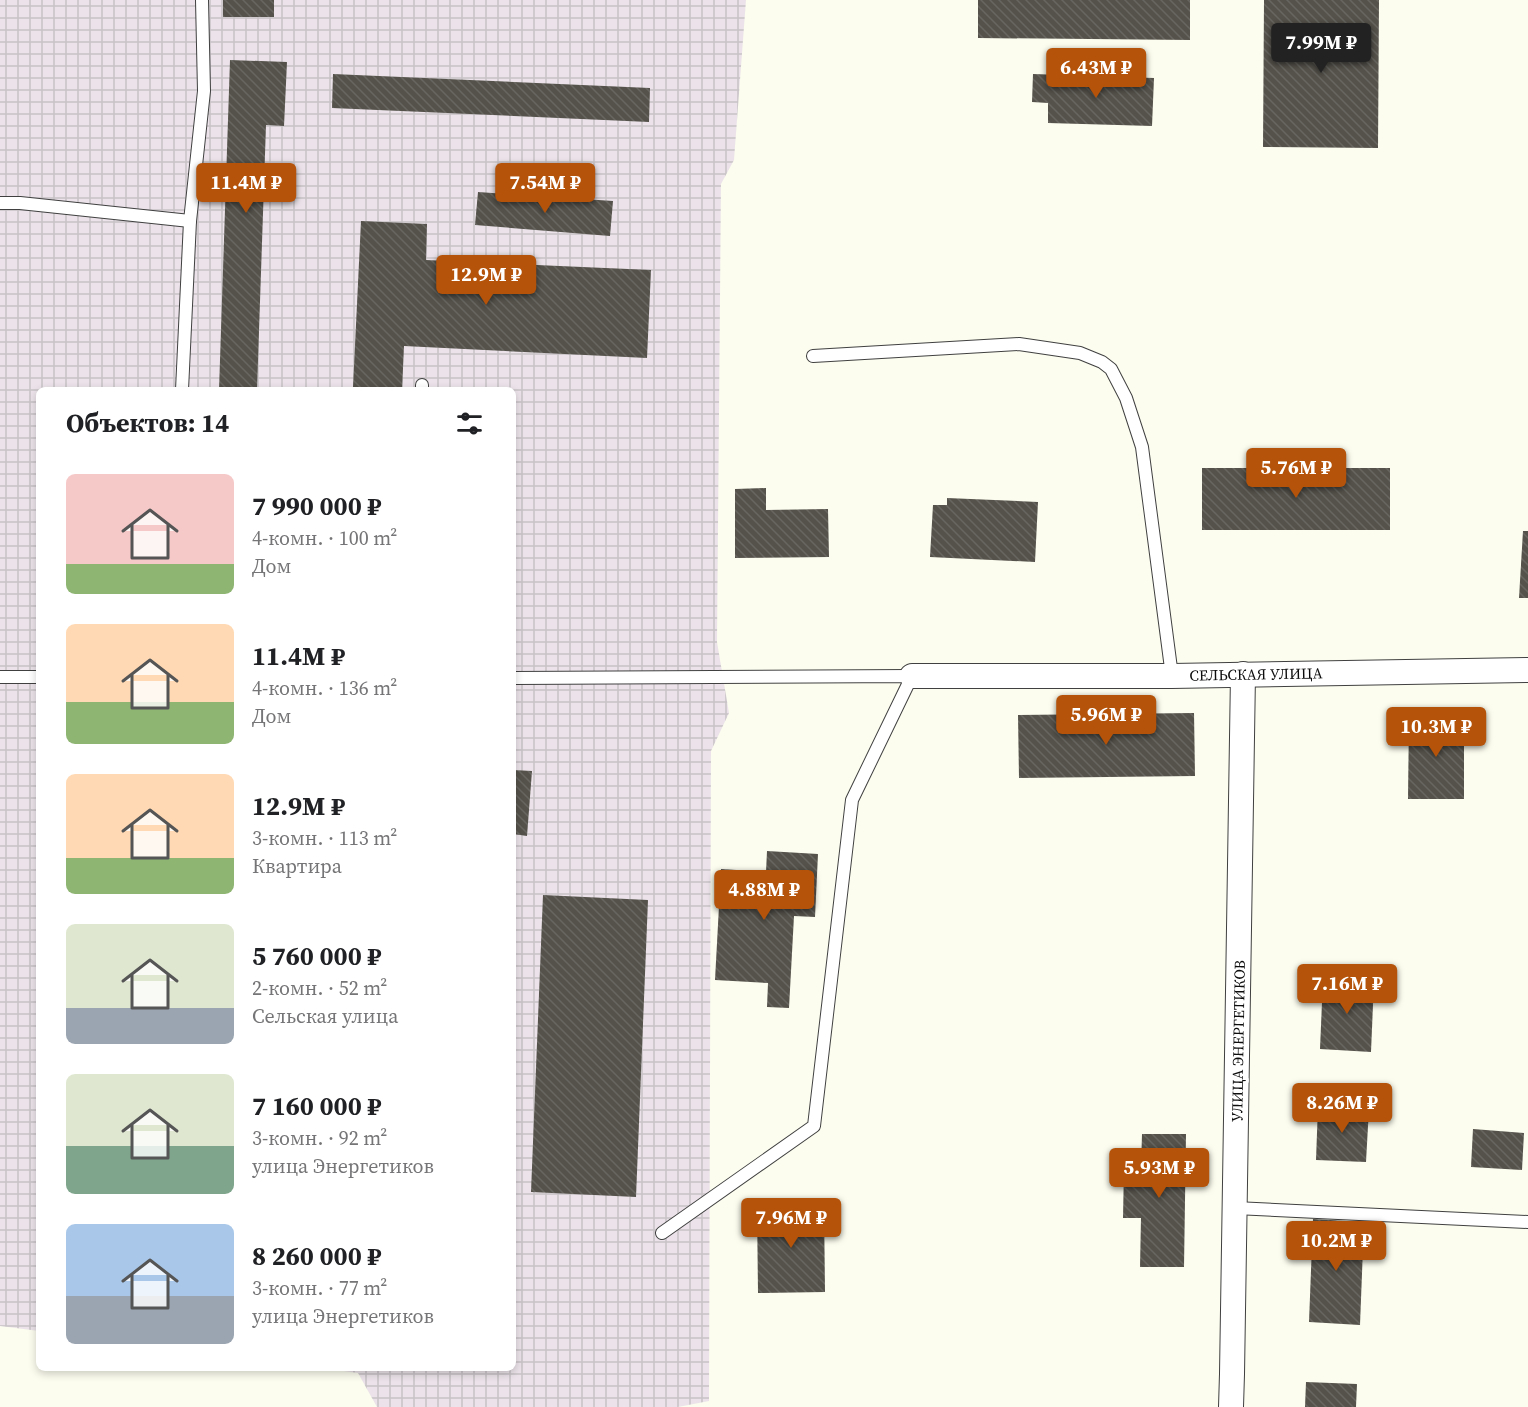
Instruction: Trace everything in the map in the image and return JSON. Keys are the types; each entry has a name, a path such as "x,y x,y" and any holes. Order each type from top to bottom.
{"street":[{"name":"СЕЛЬСКАЯ УЛИЦА","path":"912,676 1172,676 1528,670"},
{"name":"УЛИЦА ЭНЕРГЕТИКОВ","path":"1231,1407 1243,674"}],"lane":[{"path":"182,387 190,220 204,91 202,0"},
{"path":"0,203 190,220"},
{"path":"813,356 1019,344 1080,353 1102,362 1111,369 1126,398 1142,447 1172,676"},
{"path":"516,678 912,676 852,800 814,1125 662,1233"},
{"path":"0,677 36,677"},
{"path":"1235,1208 1528,1222"}],"shaded area":[{"path":"0,0 746,0 734,160 721,184 717,642 729,713 711,751 709,1401 678,1407 377,1407 358,1373 343,1371 516,1371 516,387 36,387 36,1331 0,1326"}],"building":[{"path":"223,0 274,0 274,17 223,17"},
{"path":"978,0 1190,0 1190,40 978,38"},
{"path":"1264,0 1379,0 1378,148 1263,147"},
{"path":"230,60 287,62 284,126 266,125 257,387 219,387"},
{"path":"333,74 650,88 649,122 332,108"},
{"path":"1033,74 1154,78 1152,126 1048,123 1048,103 1032,102"},
{"path":"478,192 613,201 610,236 475,225"},
{"path":"361,221 427,224 426,260 651,270 647,358 404,346 402,387 353,387"},
{"path":"1202,468 1390,468 1390,530 1202,530"},
{"path":"766,488 766,510 828,509 829,557 735,558 735,489"},
{"path":"947,498 1038,502 1035,562 930,557 933,505 947,505"},
{"path":"1523,531 1528,531 1528,598 1519,598"},
{"path":"1194,713 1195,776 1019,778 1018,715"},
{"path":"1409,717 1464,717 1464,799 1408,799"},
{"path":"516,770 532,771 527,836 516,834"},
{"path":"767,851 818,854 815,917 794,916 789,1008 767,1007 768,983 715,980 721,869 766,872"},
{"path":"543,895 648,900 636,1197 531,1192"},
{"path":"1323,979 1374,981 1371,1052 1320,1049"},
{"path":"1318,1106 1369,1108 1366,1162 1316,1160"},
{"path":"1473,1129 1524,1133 1522,1170 1471,1167"},
{"path":"1142,1134 1186,1134 1184,1267 1140,1267 1141,1218 1123,1218 1124,1167 1141,1168"},
{"path":"824,1205 825,1292 758,1293 757,1206"},
{"path":"1313,1219 1364,1222 1360,1325 1309,1322"},
{"path":"1306,1382 1357,1384 1356,1407 1305,1407"}]}
